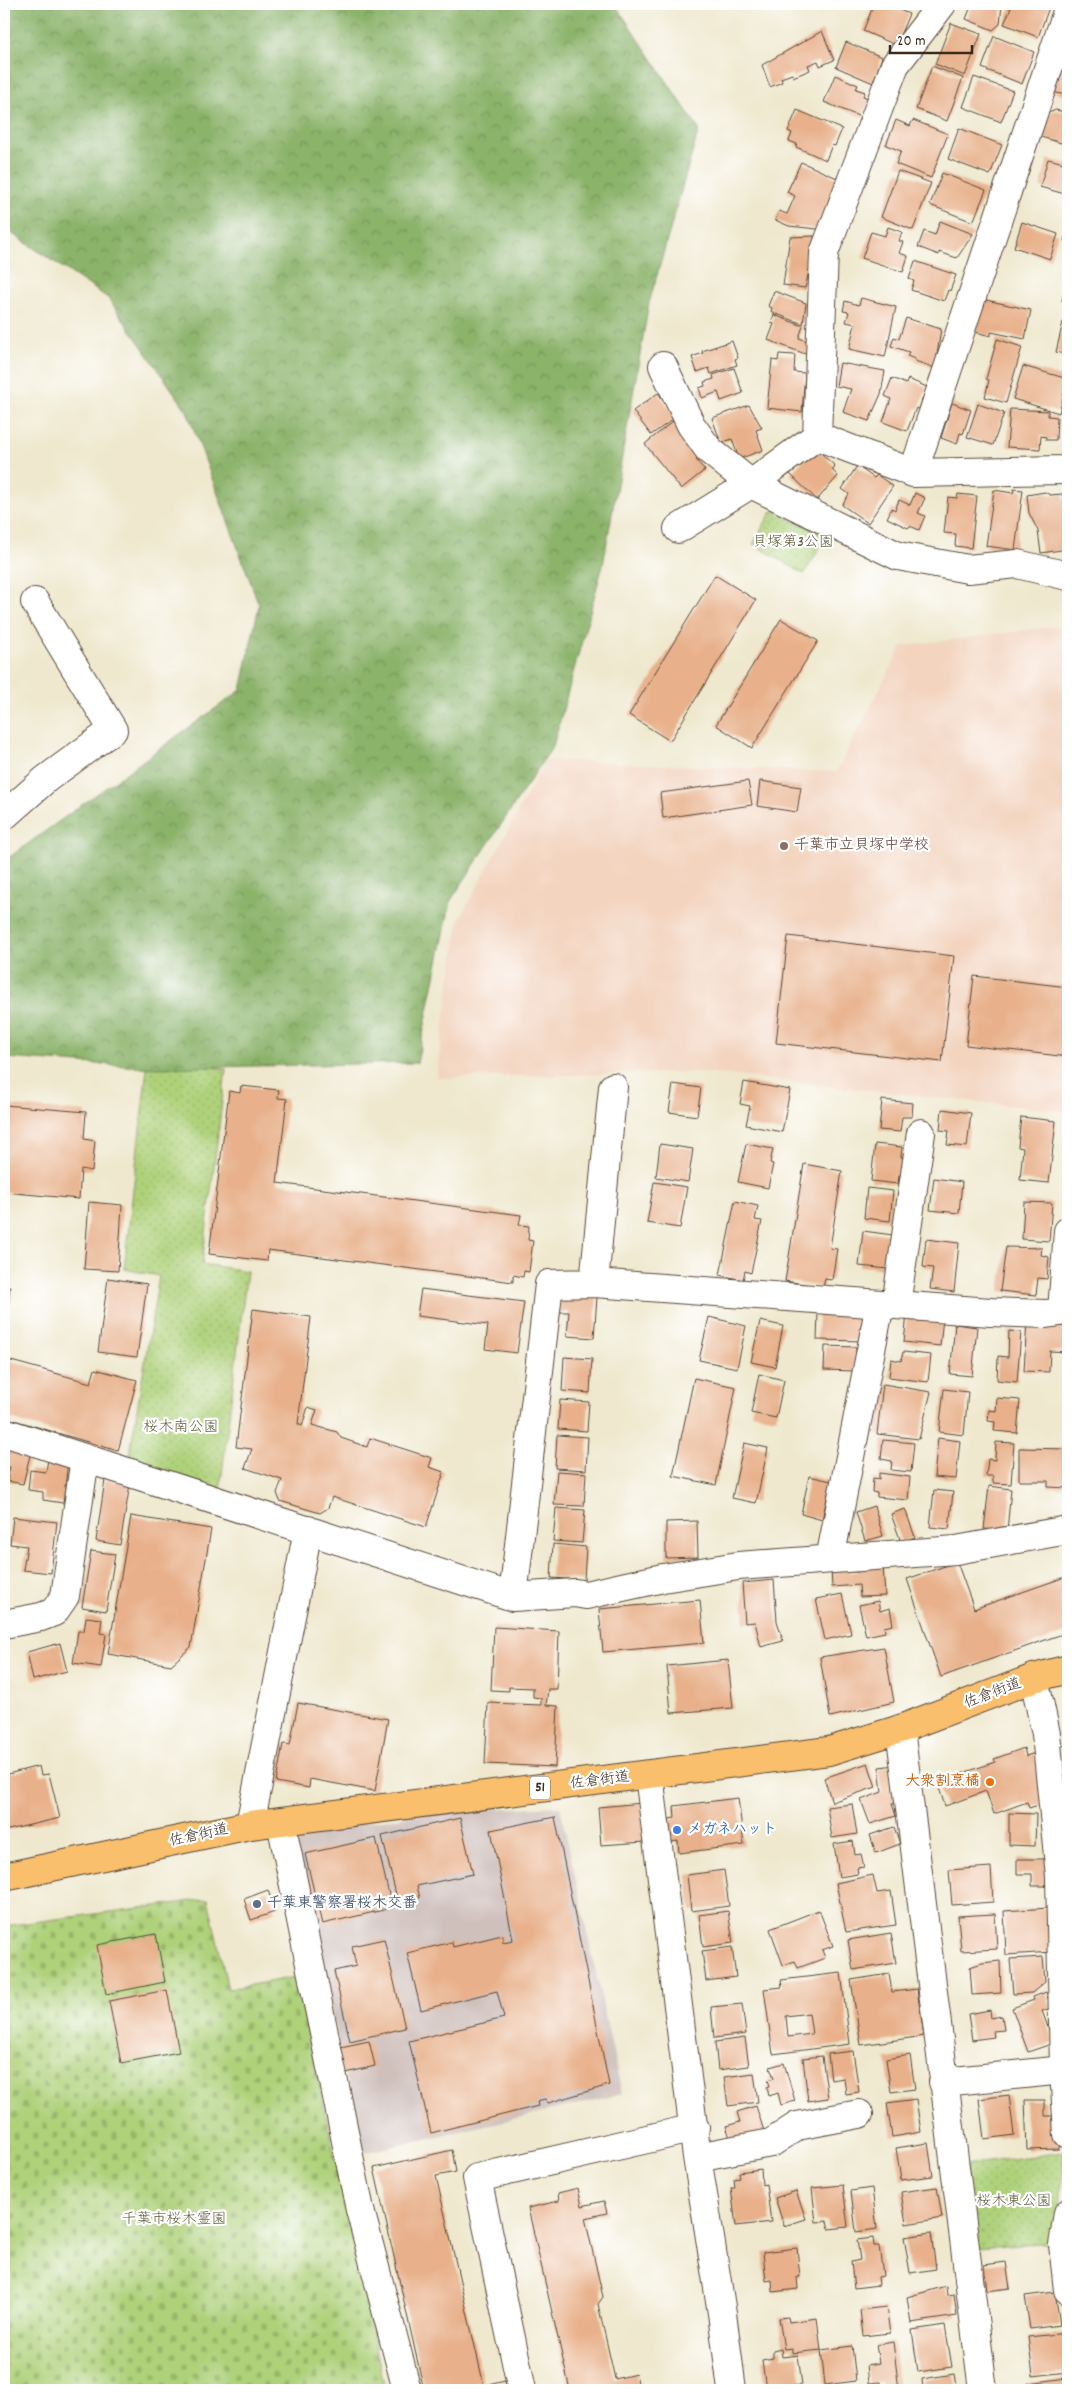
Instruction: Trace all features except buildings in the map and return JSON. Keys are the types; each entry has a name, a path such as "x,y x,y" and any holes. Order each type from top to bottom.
{"highway":[{"name":"佐倉街道","path":"4,1877 250,1825 829,1751 900,1730 1034,1678 1068,1669"}],"street":[{"path":"817,436 824,253 895,65 942,4"},
{"path":"912,473 1068,10"},
{"path":"663,366 691,425 709,450 751,484 898,556 928,560 968,569 1017,564 1068,576"},
{"path":"817,436 912,473 1066,464"},
{"path":"678,529 751,484 817,436"},
{"path":"4,816 46,779 113,730 35,602"},
{"path":"594,1283 613,1087"},
{"path":"830,1559 888,1304 921,1133"},
{"path":"513,1597 548,1284 594,1283 991,1312 1046,1314 1065,1311 1068,1231"},
{"path":"4,1432 513,1597 575,1593 586,1595 663,1578 738,1566 956,1550 1068,1530"},
{"path":"4,1624 41,1617 54,1612 65,1596 85,1458"},
{"path":"250,1825 308,1530"},
{"path":"1034,1678 1046,1734 1060,1876 1064,2070 1068,2134"},
{"path":"900,1730 983,2390"},
{"path":"649,1775 697,2157 722,2313 732,2390"},
{"path":"280,1822 360,2210 407,2390"},
{"path":"944,2082 1064,2070"},
{"path":"697,2157 771,2143 797,2126 859,2114"},
{"path":"522,2390 477,2178 636,2143 694,2128"},
{"path":"1068,2213 1063,2245 1068,2286"}],"shaded area":[{"name":"千葉市立貝塚中学校","path":"1068,625 1068,1112 700,1072 436,1078 459,920 546,760 836,772 902,646"},
{"path":"560,1806 622,2094 364,2153 290,1833 446,1811"}],"green space":[{"path":"4,4 615,4 699,129 649,303 603,565 553,746 451,900 417,1063 155,1068 6,1058 4,1046 4,861 241,690 259,605 187,411 108,298 4,228"},
{"name":"貝塚第3公園","path":"772,511 827,536 804,574 753,544"},
{"name":"桜木南公園","path":"148,1059 226,1069 202,1264 247,1271 220,1490 128,1465 159,1276 124,1269"},
{"name":"千葉市桜木霊園","path":"208,1899 228,1989 296,1977 385,2390 4,2390 4,1926"},
{"name":"桜木東公園","path":"1064,2152 1058,2242 975,2247 965,2165"}],"place":[{"name":"千葉市立貝塚中学校","path":"784,846"},
{"name":"大衆割烹橘","path":"990,1782"},
{"name":"メガネハット","path":"677,1830"},
{"name":"千葉東警察署桜木交番","path":"257,1904"}]}
